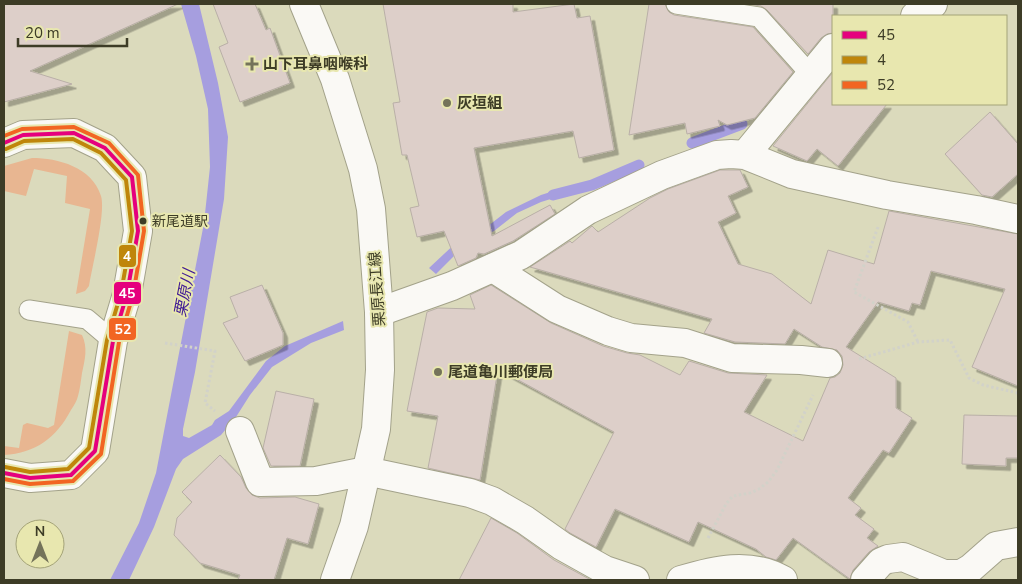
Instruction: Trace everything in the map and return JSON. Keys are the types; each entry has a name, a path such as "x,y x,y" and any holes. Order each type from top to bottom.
{"street":[{"name":"栗原長江線","path":"304,4 335,79 363,169 370,209 380,312 380,370 376,419 354,526 335,580"},
{"path":"916,15 933,4"},
{"path":"745,155 832,49"},
{"path":"4,143 23,135 74,133 105,148 132,177 138,231 127,294 113,341 96,451 71,475 30,478 4,473"},
{"path":"380,312 452,286 493,268 521,255 588,210 662,175 717,156 745,155 792,174 887,195 1018,219"},
{"path":"493,268 556,308 616,334 631,338 685,343 732,358 801,360 828,363"},
{"path":"240,431 260,482 316,481 366,471 470,494 492,501 605,570 635,580"},
{"path":"865,580 881,562 903,557 944,574 961,574 971,568 996,546 1018,542"},
{"path":"688,578 726,568 764,572 783,580"}],"lane":[{"path":"676,4 760,17 810,74"},
{"path":"29,310 87,319 121,314"},
{"path":"87,319 113,341"}],"path":[{"path":"887,195 873,243 854,292 908,322 918,342"},
{"path":"688,578 726,504 733,496 760,489 777,470 828,363 852,361 918,342 950,340 969,378 983,385 1018,393"},
{"path":"165,343 215,351 205,403 219,414"}],"shaded area":[{"path":"181,4 199,4 218,83 228,137 224,199 183,436 189,438 212,425 215,420 229,411 266,361 285,346 343,321 344,330 311,343 272,367 221,435 183,459 176,469 154,527 129,580 110,580 139,523 156,473 204,223 210,167 208,109 196,56"},
{"path":"32,158 63,162 73,166 90,178 97,186 101,196 102,214 98,240 89,286 85,291 76,294 90,209 65,203 67,176 34,169 26,196 4,191 4,166"},
{"path":"566,187 567,194 541,202 517,213 494,231 466,244 436,274 429,268 459,240 488,226 506,212 541,195"},
{"path":"69,331 82,335 84,340 85,358 78,398 59,429 52,436 26,451 4,455 4,446 19,448 23,425 27,423 48,428 54,425"}],"building":[{"path":"4,4 178,4 30,71 72,84 4,102"},
{"path":"213,4 255,4 266,30 270,28 290,83 240,102 219,47 228,43"},
{"path":"383,4 513,4 513,12 574,4 577,18 590,16 614,150 579,158 573,131 474,148 492,236 550,205 555,214 513,241 484,254 478,253 476,258 458,266 444,231 417,237 410,208 419,206 407,155 402,155 393,103 400,102"},
{"path":"649,4 665,4 669,12 674,15 753,27 793,72 755,118 727,125 718,120 720,126 687,134 685,123 629,135"},
{"path":"747,4 833,4 832,33 821,38 808,54 761,6"},
{"path":"832,73 832,105 886,105 838,166 817,149 807,161 773,146"},
{"path":"990,112 1018,144 1018,174 992,197 982,195 945,154"},
{"path":"720,170 740,170 748,187 728,196 736,213 718,222 738,264 772,274 811,304 828,250 874,264 889,211 1018,234 1018,386 972,367 1005,289 931,271 920,305 912,303 909,311 878,302 846,347 896,378 896,408 912,418 889,453 883,450 848,498 861,508 855,515 874,529 867,538 878,546 869,552 853,570 850,579 793,538 776,560 766,557 756,549 698,522 689,542 615,509 596,547 570,533 565,529 614,432 498,369 480,480 428,468 438,416 407,411 427,312 438,308 475,309 470,295 491,285 551,323 603,346 640,355 680,375 689,361 728,373 767,375 744,412 803,441 830,378 840,373 843,365 842,356 837,350 822,347 794,329 785,344 735,342 704,333 712,319 530,267 570,241 572,243 592,226 598,232 650,198 668,189"},
{"path":"262,285 283,333 283,345 245,361 223,323 238,317 230,297"},
{"path":"276,391 314,399 300,466 271,466 263,448"},
{"path":"964,415 1018,416 1018,458 1006,458 1006,466 962,464"},
{"path":"220,455 241,477 252,495 260,498 295,497 319,504 308,544 287,538 274,580 238,580 240,575 200,563 174,535 177,518 192,502 182,492"},
{"path":"491,518 517,533 554,560 591,580 459,580"}],"waterway":[{"path":"692,143 742,124"},
{"path":"553,195 592,185 639,165"}],"transit line":[{"name":"52","path":"4,136 22,129 74,127 109,143 138,175 144,231 133,295 119,342 101,454 73,481 30,484 4,479"},
{"name":"45","path":"4,143 23,135 74,133 105,148 132,177 138,231 127,294 113,341 95,451 71,475 30,478 4,473"},
{"name":"4","path":"5,467 30,472 68,469 89,448 107,340 121,293 132,231 126,180 101,153 73,139 24,141 6,149"}],"place":[{"name":"山下耳鼻咽喉科","path":"252,64"},
{"name":"灰垣組","path":"447,103"},
{"name":"新尾道駅","path":"143,221"},
{"name":"尾道亀川郵便局","path":"438,372"}],"water label":[{"name":"栗原川","path":"184,293"}]}
